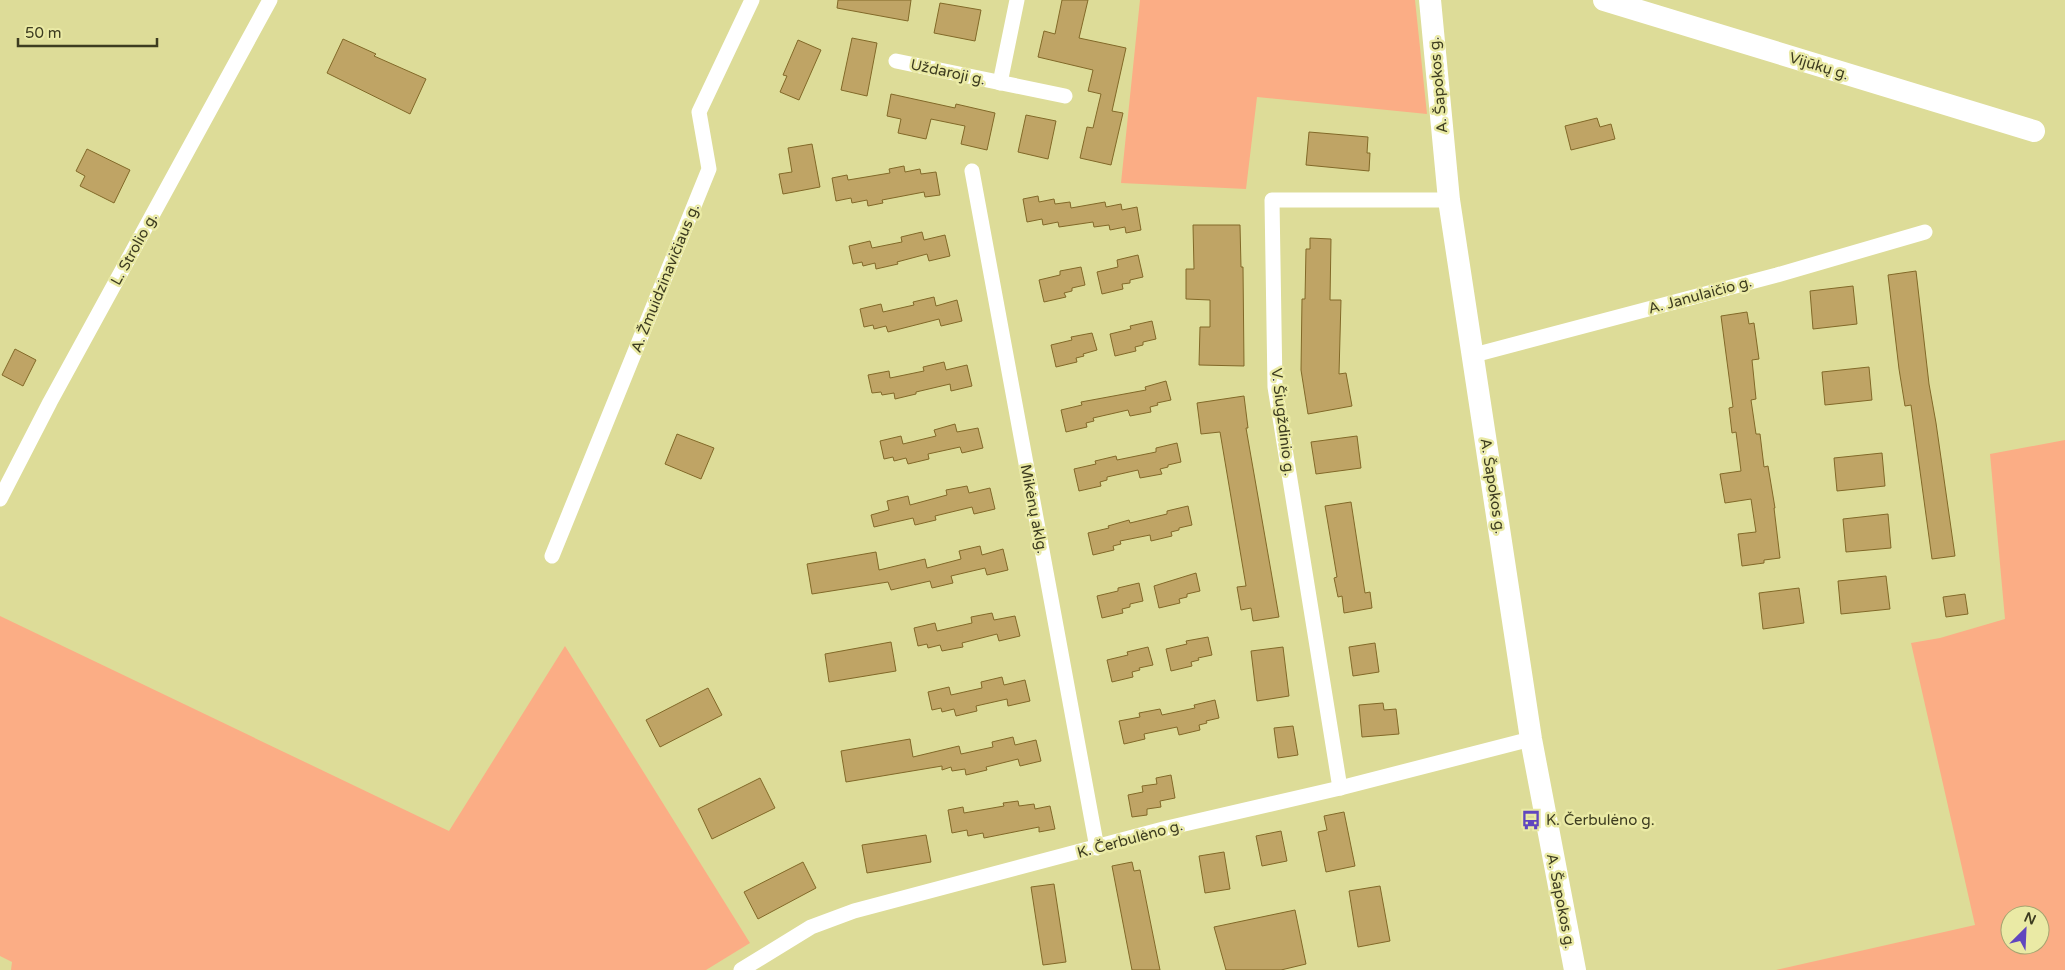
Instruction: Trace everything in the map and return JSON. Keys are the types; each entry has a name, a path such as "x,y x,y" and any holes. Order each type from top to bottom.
{"street":[{"name":"L. Strolio g.","path":"0,499 50,402 270,0"},
{"name":"A. Žmuidzinavičiaus g.","path":"552,556 709,169 699,112 752,0"},
{"name":"Uždaroji g.","path":"1000,83 1017,0"},
{"name":"A. Šapokos g.","path":"1430,0 1449,200 1531,739 1575,970"},
{"name":"Vijūkų g.","path":"1604,0 2034,131"},
{"name":"Uždaroji g.","path":"896,61 1065,96"},
{"name":"Mikėnų aklg.","path":"972,170 1097,848"},
{"name":"V. Šiugždinio g.","path":"1340,788 1275,387 1272,200 1449,200"},
{"name":"A. Janulaičio g.","path":"1474,355 1777,275 1925,232"},
{"name":"K. Čerbulėno g.","path":"741,970 811,927 854,911 1168,828 1340,788 1531,739"}],"shaded area":[{"path":"1140,0 1415,0 1427,114 1257,97 1246,189 1121,183"},
{"path":"2065,440 2065,970 1776,970 1975,925 1911,643 1940,638 2005,619 1990,454"},
{"path":"0,616 449,831 565,646 750,943 706,970 11,970 12,962 0,956"}],"building":[{"path":"838,0 911,0 908,21 837,8"},
{"path":"1062,0 1088,0 1079,38 1126,48 1112,111 1123,113 1111,165 1080,158 1087,127 1093,128 1101,94 1088,91 1093,70 1038,57 1044,31 1055,34"},
{"path":"940,3 981,10 975,41 934,33"},
{"path":"852,38 877,43 867,96 841,90"},
{"path":"343,39 376,54 374,56 426,79 410,114 327,73"},
{"path":"798,40 821,50 799,100 780,92 787,76 783,75"},
{"path":"891,94 955,108 956,104 995,113 987,150 961,144 965,126 931,119 926,139 898,133 901,119 887,116"},
{"path":"1026,115 1056,121 1048,159 1018,152"},
{"path":"1597,118 1600,127 1611,124 1615,139 1571,150 1565,126"},
{"path":"1309,132 1368,137 1367,153 1370,153 1369,171 1306,165"},
{"path":"812,144 820,187 783,194 779,174 792,172 788,148"},
{"path":"87,149 130,170 114,203 80,186 85,176 76,171"},
{"path":"904,166 905,172 920,169 921,174 936,172 940,195 925,197 924,192 882,200 883,203 868,206 867,200 852,203 851,198 836,201 832,178 847,175 848,180 890,173 889,169"},
{"path":"1038,196 1039,202 1054,199 1055,204 1070,202 1071,208 1105,202 1106,207 1121,204 1122,210 1137,207 1141,230 1126,233 1125,227 1110,230 1109,225 1094,227 1093,222 1059,227 1058,222 1043,225 1042,219 1027,222 1023,199"},
{"path":"1193,225 1240,225 1241,267 1243,267 1244,366 1199,365 1200,327 1210,327 1210,300 1186,299 1186,269 1194,269"},
{"path":"922,232 924,240 945,235 950,256 929,261 927,254 876,269 875,263 863,266 862,262 853,264 849,246 870,241 872,248 902,242 901,237"},
{"path":"1310,238 1331,239 1330,300 1341,300 1339,374 1346,373 1352,406 1308,414 1301,370 1302,299 1305,299 1306,249 1310,249"},
{"path":"1138,255 1143,277 1130,280 1130,283 1122,284 1123,289 1102,294 1097,272 1118,267 1117,260"},
{"path":"1081,267 1085,285 1072,288 1072,291 1064,293 1066,297 1044,302 1039,280 1060,275 1060,271"},
{"path":"1916,271 1929,384 1955,556 1932,559 1911,405 1905,406 1899,369 1888,275"},
{"path":"1853,286 1857,324 1813,329 1810,291"},
{"path":"934,297 936,306 957,300 962,321 941,326 939,319 888,332 886,326 874,329 873,325 864,327 860,309 881,304 883,312 914,305 913,302"},
{"path":"1747,312 1749,324 1754,323 1759,359 1752,360 1756,399 1751,400 1756,434 1760,434 1764,467 1768,466 1775,508 1780,558 1764,560 1764,563 1742,566 1738,534 1756,532 1751,499 1725,503 1720,474 1741,471 1736,432 1732,433 1729,408 1733,407 1721,316"},
{"path":"1152,321 1156,339 1143,342 1143,345 1135,347 1136,351 1115,356 1110,334 1131,329 1130,326"},
{"path":"1092,333 1097,350 1076,358 1077,362 1056,367 1051,345 1072,340 1071,337"},
{"path":"15,349 36,360 23,386 2,375"},
{"path":"944,362 946,370 967,365 972,386 951,391 950,384 895,399 894,393 882,395 881,392 872,393 868,375 889,371 890,378 924,371 923,367"},
{"path":"1869,367 1872,400 1825,405 1822,372"},
{"path":"1166,381 1171,400 1157,403 1158,405 1150,407 1151,412 1130,416 1128,410 1093,418 1094,421 1086,423 1087,427 1066,432 1061,410 1082,405 1081,402 1146,390 1145,387"},
{"path":"1244,396 1248,428 1246,428 1279,617 1253,621 1251,608 1241,610 1237,587 1246,586 1220,432 1201,434 1197,403"},
{"path":"955,424 957,432 978,428 983,448 962,453 960,447 928,454 929,459 908,464 906,458 894,461 893,457 884,459 880,441 901,436 903,444 936,436 934,430"},
{"path":"677,434 714,448 701,479 665,464"},
{"path":"1357,436 1361,468 1316,474 1311,442"},
{"path":"1177,443 1181,462 1160,469 1162,474 1140,478 1138,470 1107,477 1107,480 1100,482 1101,486 1079,491 1074,469 1096,464 1095,461 1116,456 1117,460 1156,452 1156,448"},
{"path":"1882,453 1885,486 1837,491 1834,458"},
{"path":"967,486 969,493 990,488 995,509 974,514 972,507 935,516 936,520 915,525 913,518 874,527 871,515 889,510 887,501 908,496 910,505 947,495 946,490"},
{"path":"1351,502 1365,593 1370,592 1372,608 1344,613 1342,596 1338,597 1334,578 1337,577 1325,506"},
{"path":"1188,506 1192,525 1171,532 1172,536 1151,541 1150,535 1120,541 1121,544 1113,546 1114,550 1093,555 1088,533 1109,528 1108,526 1129,520 1130,523 1167,514 1167,511"},
{"path":"1888,514 1891,548 1846,552 1843,519"},
{"path":"980,546 982,555 1003,549 1008,570 987,575 985,568 951,576 953,583 932,588 930,581 891,590 888,582 812,594 807,564 876,552 879,570 925,559 927,568 961,559 959,551"},
{"path":"1196,573 1200,591 1187,594 1187,597 1179,599 1180,603 1159,608 1154,586"},
{"path":"1886,576 1890,609 1841,614 1838,581"},
{"path":"1139,583 1143,601 1130,604 1130,607 1122,609 1123,613 1102,618 1097,596"},
{"path":"1799,588 1804,623 1763,629 1759,593"},
{"path":"1965,594 1968,614 1946,617 1943,597"},
{"path":"992,613 994,620 1015,616 1020,636 999,641 997,634 962,643 963,647 942,651 940,645 928,648 927,644 918,646 914,628 935,623 937,631 972,623 971,617"},
{"path":"1208,637 1212,655 1198,658 1199,660 1191,662 1192,666 1171,671 1166,649 1187,644 1186,641"},
{"path":"891,642 896,671 829,682 825,654"},
{"path":"1375,643 1379,672 1353,676 1349,647"},
{"path":"1148,647 1153,665 1139,668 1140,670 1132,672 1133,677 1112,682 1107,660 1128,655 1127,652"},
{"path":"1283,647 1289,696 1257,701 1251,651"},
{"path":"1002,677 1004,685 1025,680 1030,701 1008,706 1007,699 976,706 977,711 956,716 954,709 942,712 941,708 932,710 928,692 949,687 951,695 982,688 981,682"},
{"path":"708,688 722,715 660,747 646,720"},
{"path":"1215,700 1219,718 1199,725 1200,730 1179,735 1177,727 1144,734 1145,739 1124,744 1119,721 1140,717 1139,713 1160,709 1162,715 1195,708 1194,705"},
{"path":"1383,703 1384,710 1396,709 1399,734 1362,737 1359,705"},
{"path":"1293,726 1298,755 1278,758 1274,728"},
{"path":"1013,737 1015,745 1036,740 1041,761 1020,766 1018,759 986,767 987,770 966,775 965,769 952,771 951,767 942,770 942,766 846,782 841,751 910,739 913,757 959,746 961,754 993,747 992,742"},
{"path":"1171,775 1175,798 1160,801 1161,807 1147,809 1147,815 1132,817 1128,795 1143,792 1142,786 1157,784 1156,778"},
{"path":"760,778 775,808 712,839 698,809"},
{"path":"1018,801 1019,806 1034,804 1035,809 1050,806 1055,829 1039,832 1039,827 984,838 983,833 968,836 967,830 952,833 948,810 963,807 964,813 1004,806 1003,803"},
{"path":"1344,812 1355,866 1326,872 1318,832 1327,830 1324,816"},
{"path":"1281,831 1287,861 1262,866 1256,836"},
{"path":"926,835 931,862 867,873 862,845"},
{"path":"1224,852 1230,889 1205,893 1199,856"},
{"path":"803,862 816,888 758,919 744,892"},
{"path":"1132,862 1134,871 1140,870 1160,970 1132,970 1112,866"},
{"path":"1054,884 1066,962 1043,965 1031,887"},
{"path":"1380,886 1390,941 1358,947 1349,891"},
{"path":"1295,910 1306,964 1281,970 1226,970 1214,927"}],"place":[{"name":"K. Čerbulėno g.","path":"1531,820"}]}
